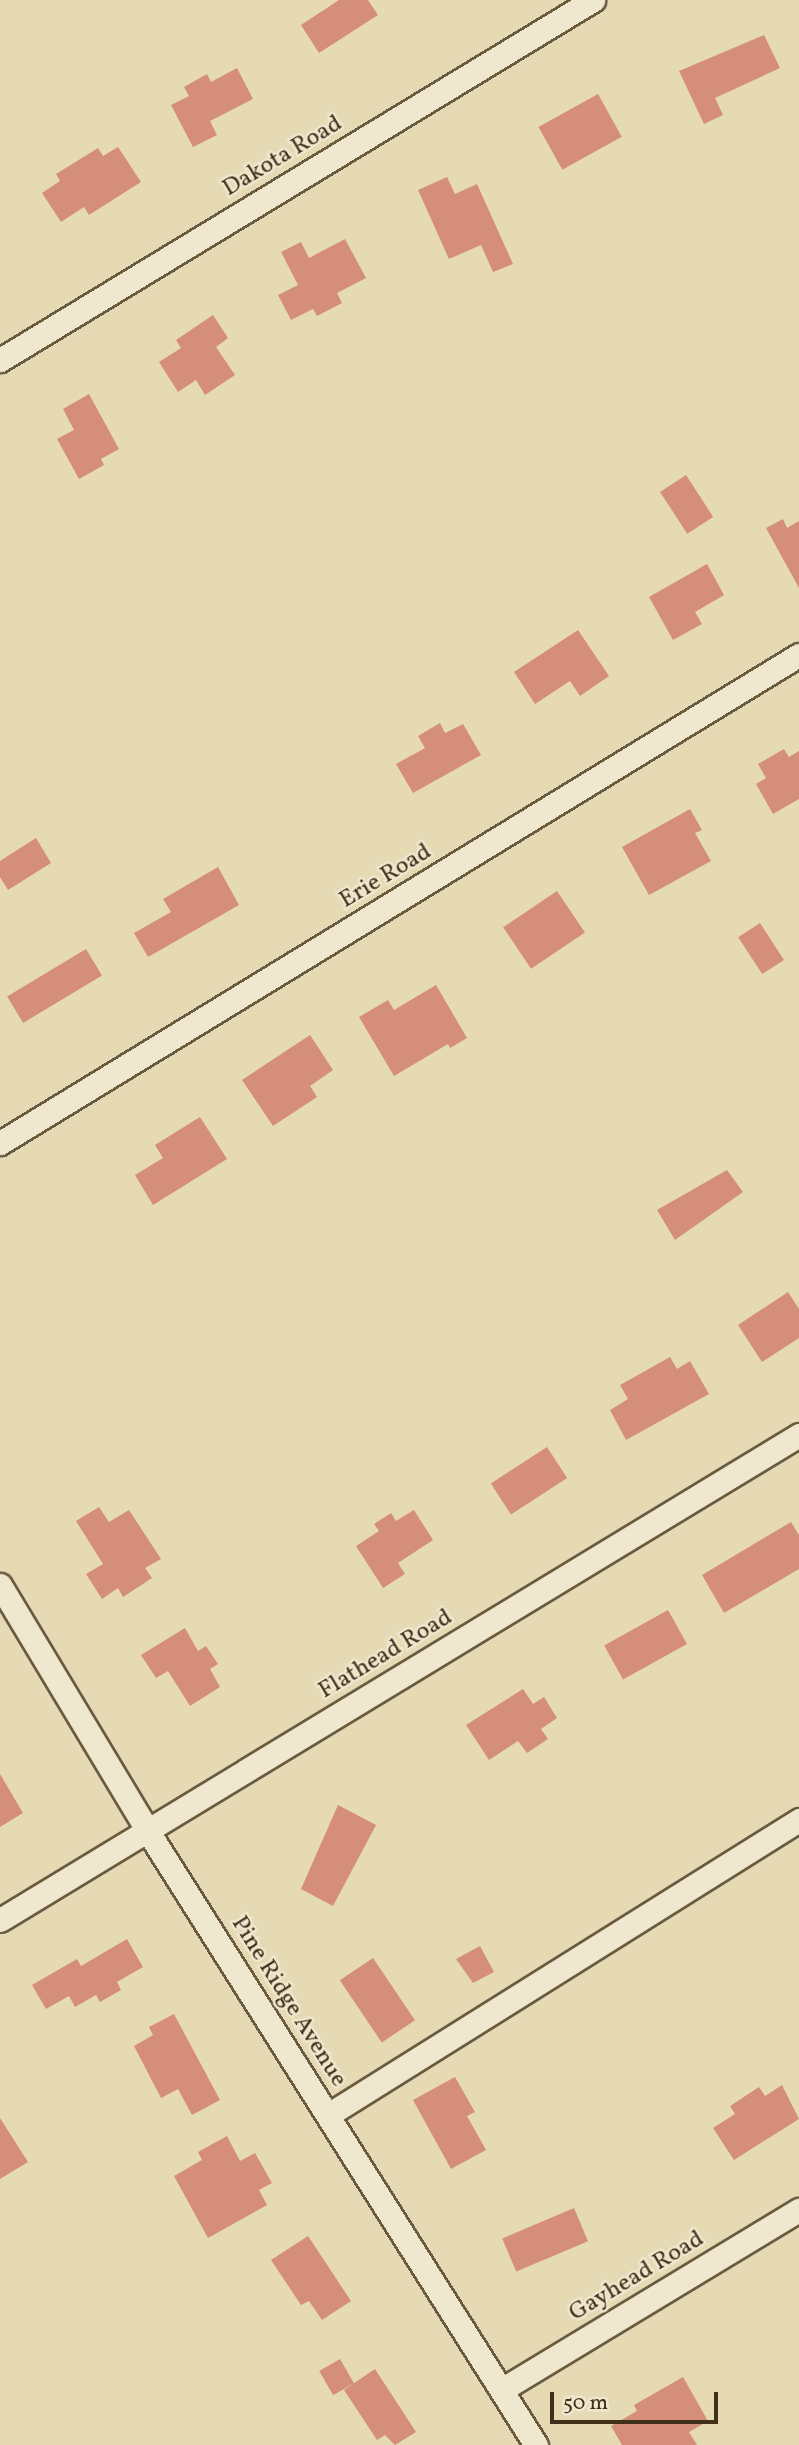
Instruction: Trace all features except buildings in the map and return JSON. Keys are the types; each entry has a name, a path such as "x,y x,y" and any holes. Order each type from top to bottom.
{"street":[{"name":"Dakota Road","path":"0,360 593,0"},
{"name":"Erie Road","path":"0,1143 799,655"},
{"name":"Flathead Road","path":"0,1920 799,1435"},
{"name":"Pine Ridge Avenue","path":"0,1585 147,1830 536,2445"},
{"path":"328,2115 799,1820"},
{"name":"Gayhead Road","path":"503,2389 799,2210"}]}
